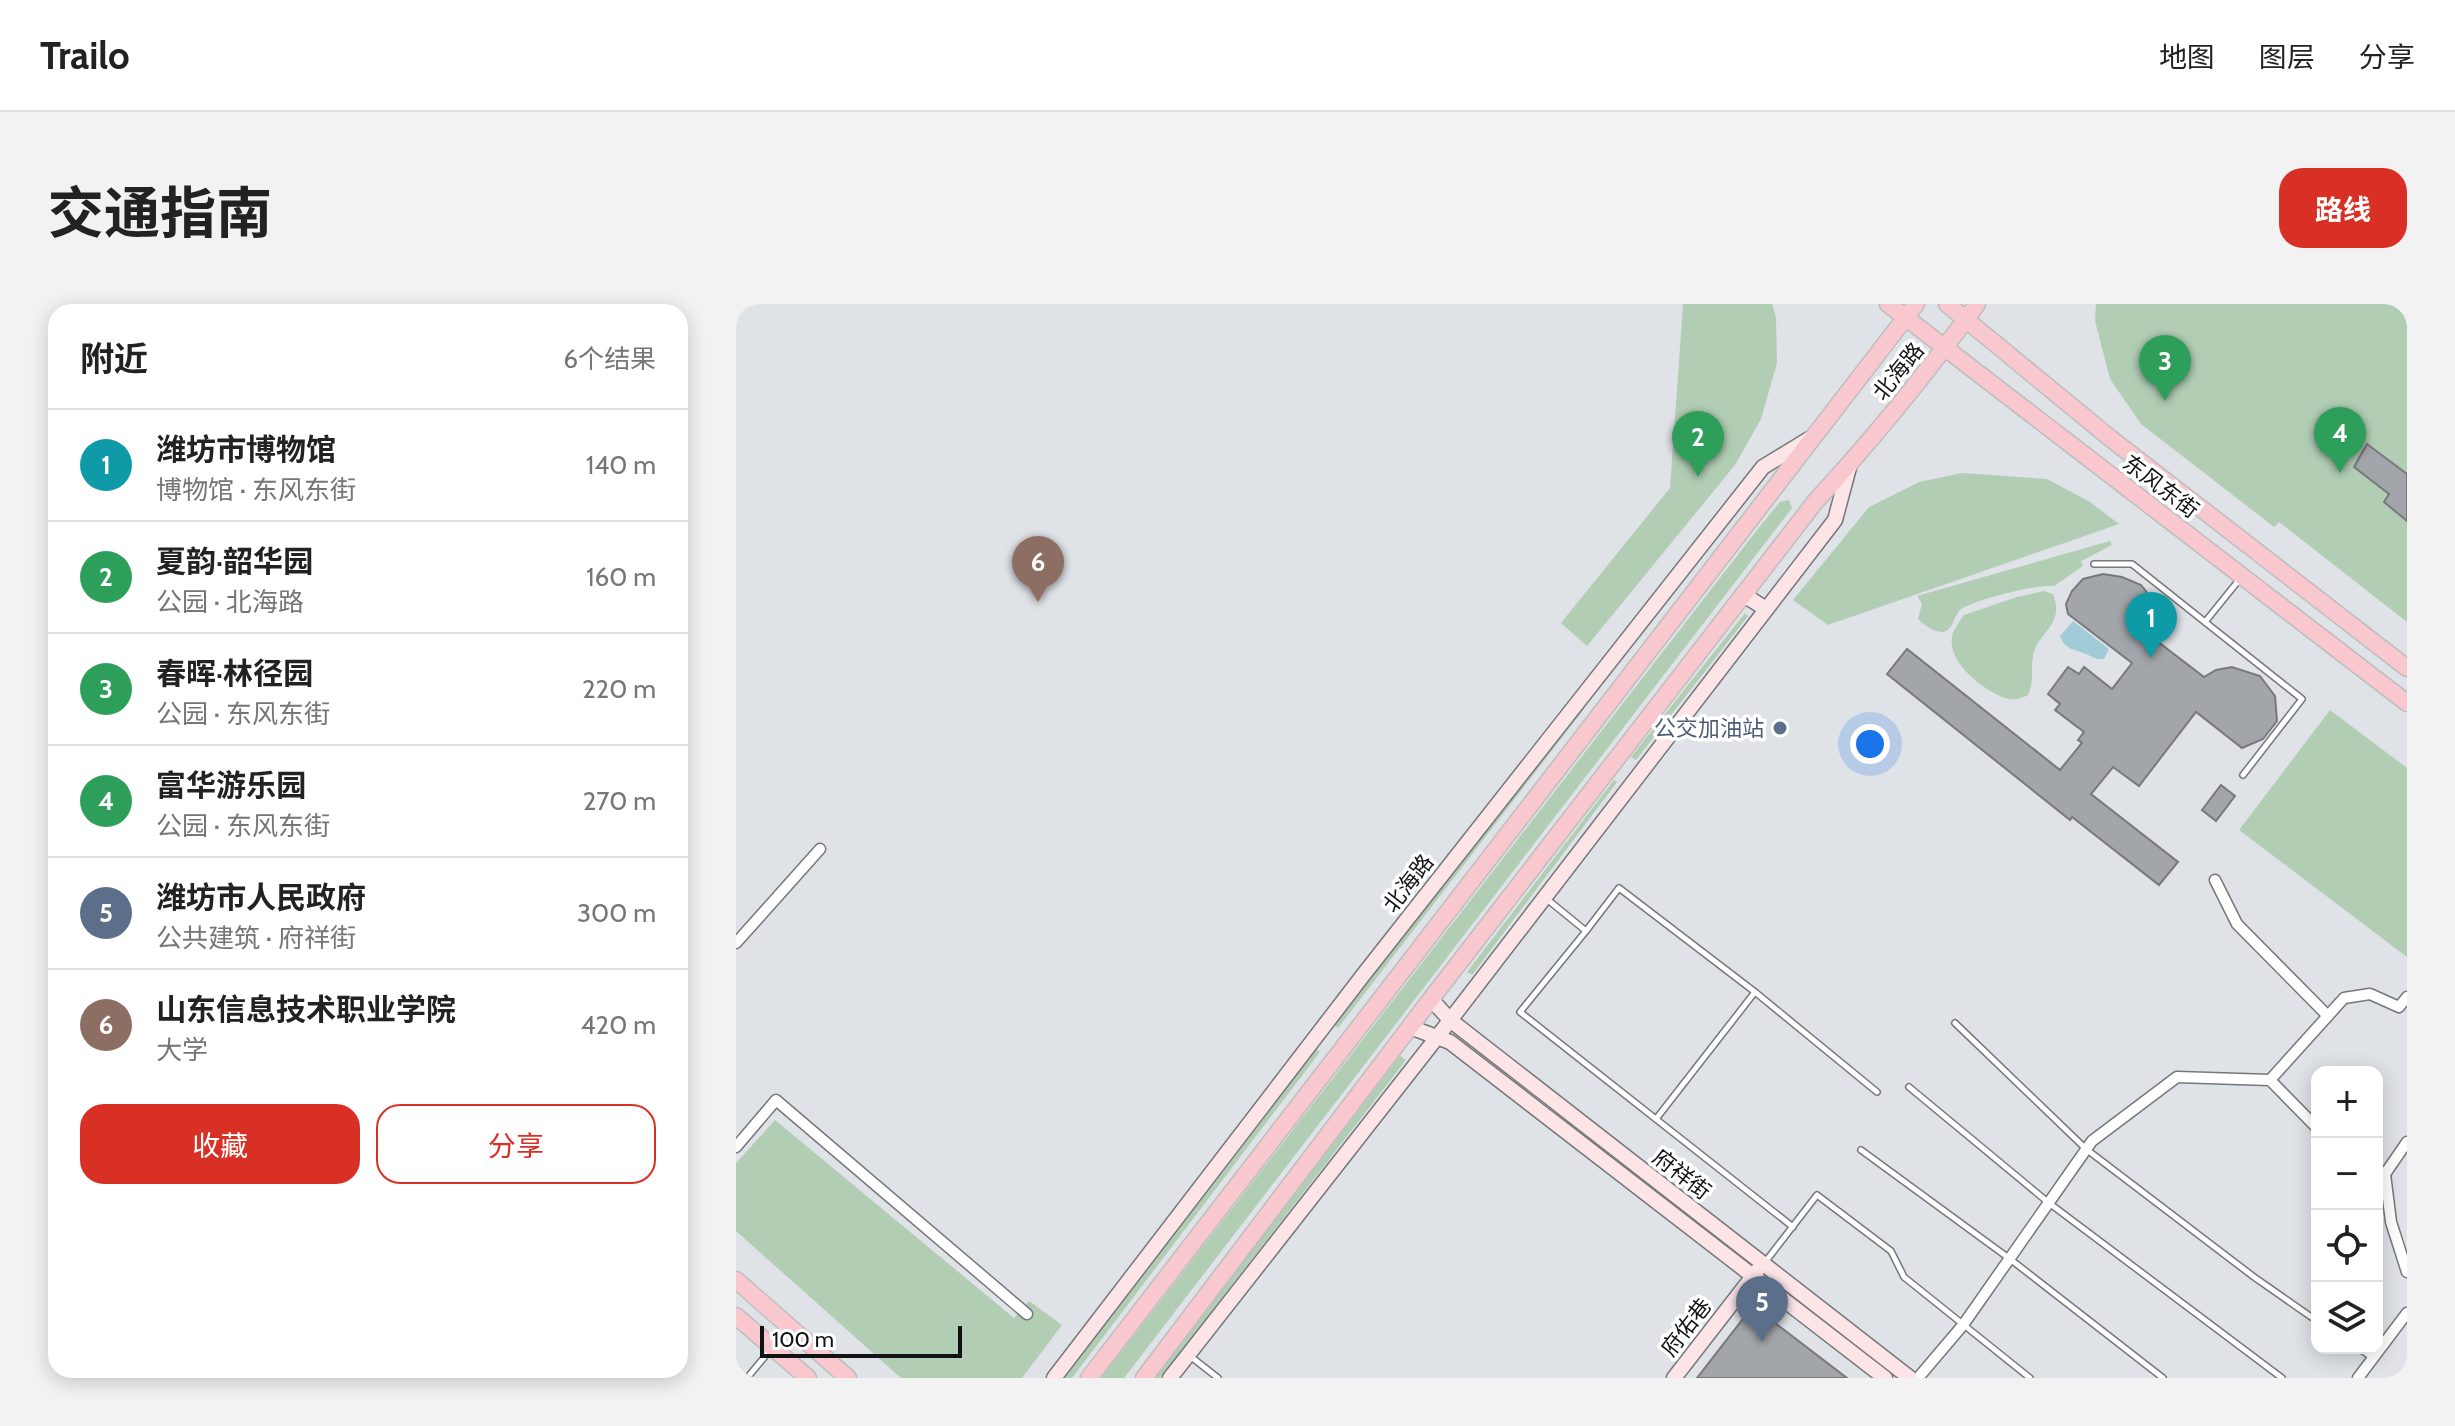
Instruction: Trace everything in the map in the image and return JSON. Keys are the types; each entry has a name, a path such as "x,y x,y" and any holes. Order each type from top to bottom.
{"main road":[{"name":"东风东街","path":"1888,304 2407,703"},
{"name":"北海路","path":"1089,1378 1916,304"},
{"name":"东风东街","path":"1947,304 2110,438 2407,668"},
{"name":"北海路","path":"1144,1378 1431,999 1815,502 1945,349 1977,304"},
{"path":"736,1280 848,1378"},
{"path":"736,1316 808,1378"}],"street":[{"name":"北海路","path":"1054,1378 1364,974 1763,467 1817,435"},
{"name":"北海路","path":"1170,1378 1835,520 1850,464"},
{"path":"1697,551 1716,564"},
{"path":"1744,595 1766,609"},
{"path":"1613,763 1634,778"},
{"path":"736,943 820,849"},
{"path":"2215,880 2237,924 2328,1016"},
{"path":"2270,1080 2344,998 2370,994 2403,1010 2407,997"},
{"name":"府祥街","path":"1431,999 1450,1020 1885,1378"},
{"name":"府祥街","path":"1410,1027 1450,1042 1758,1271 1910,1378"},
{"path":"1918,1378 1963,1325 2092,1141 2177,1077 2270,1080 2311,1122"},
{"path":"736,1147 776,1100 1027,1314"},
{"path":"2383,1170 2407,1142"},
{"path":"2383,1182 2391,1222 2407,1272"},
{"name":"府佑巷","path":"1674,1378 1758,1271"},
{"path":"2358,1378 2407,1313"}],"lane":[{"path":"2094,564 2132,564 2302,699 2243,775"},
{"path":"2205,622 2242,576"},
{"path":"1793,1227 1520,1012 1619,888 1755,992 1877,1092"},
{"path":"1544,896 1586,931"},
{"path":"1656,1119 1755,992"},
{"path":"1955,1023 2086,1149 2311,1317"},
{"path":"1909,1087 2049,1203 2282,1378"},
{"path":"1861,1150 2010,1259 2163,1378"},
{"path":"1758,1271 1817,1195 1891,1251 1904,1277 2030,1378"},
{"path":"747,1378 773,1347"},
{"path":"1189,1354 1218,1378"},
{"path":"2367,1354 2373,1358"}],"green space":[{"path":"1683,304 1772,304 1776,318 1777,363 1761,419 1735,465 1587,646 1561,623 1670,488"},
{"path":"2096,304 2407,304 2407,622 2279,522 2274,527 2141,424 2110,379 2095,321"},
{"path":"1962,473 2047,479 2090,502 2119,524 1828,625 1793,600 1869,507 1919,482"},
{"path":"1789,500 1792,508 1124,1378 1101,1378 1757,530 1780,502"},
{"path":"2110,541 2112,545 2081,561 2083,566 2054,586 2020,590 1967,606 1960,610 1946,631 1935,631 1918,619 1922,604 1917,596"},
{"path":"2044,591 2053,594 2056,614 2035,649 2028,695 2014,699 2000,696 1980,684 1962,667 1952,647 1954,631 1964,615"},
{"path":"1745,613 1748,616 1636,760 1631,757"},
{"path":"1580,706 1584,709 1338,1028 1334,1025"},
{"path":"2330,710 2407,768 2407,957 2239,830"},
{"path":"1614,780 1617,782 1472,975 1467,972"},
{"path":"1315,1048 1320,1052 1072,1378 1064,1378"},
{"path":"1400,1056 1406,1060 1160,1378 1154,1378"},
{"path":"775,1120 1014,1318 1029,1301 1062,1325 1022,1378 901,1378 736,1231 736,1163"}],"water":[{"path":"2073,621 2109,649 2104,659 2064,644 2060,636"}],"building":[{"path":"2367,444 2407,474 2407,521 2384,502 2389,494 2354,467"},
{"path":"2103,574 2122,577 2141,585 2153,600 2160,618 2157,641 2204,677 2216,670 2232,667 2260,676 2275,696 2277,721 2263,739 2242,748 2196,712 2139,786 2113,767 2091,794 2178,862 2159,885 2072,817 2070,820 1887,674 1907,649 2060,770 2082,743 2078,740 2084,732 2055,710 2060,704 2048,694 2068,667 2079,674 2084,667 2112,689 2132,663 2068,614 2066,604 2072,591 2083,579"},
{"path":"2221,785 2235,796 2216,821 2202,810"},
{"path":"1753,1306 1847,1378 1697,1378"}],"place":[{"name":"春晖·林径园","path":"2165,401"},
{"name":"富华游乐园","path":"2340,473"},
{"name":"夏韵·韶华园","path":"1698,477"},
{"name":"山东信息技术职业学院","path":"1038,602"},
{"name":"潍坊市博物馆","path":"2151,658"},
{"name":"公交加油站","path":"1780,728"},
{"name":"潍坊市人民政府","path":"1762,1342"}]}
